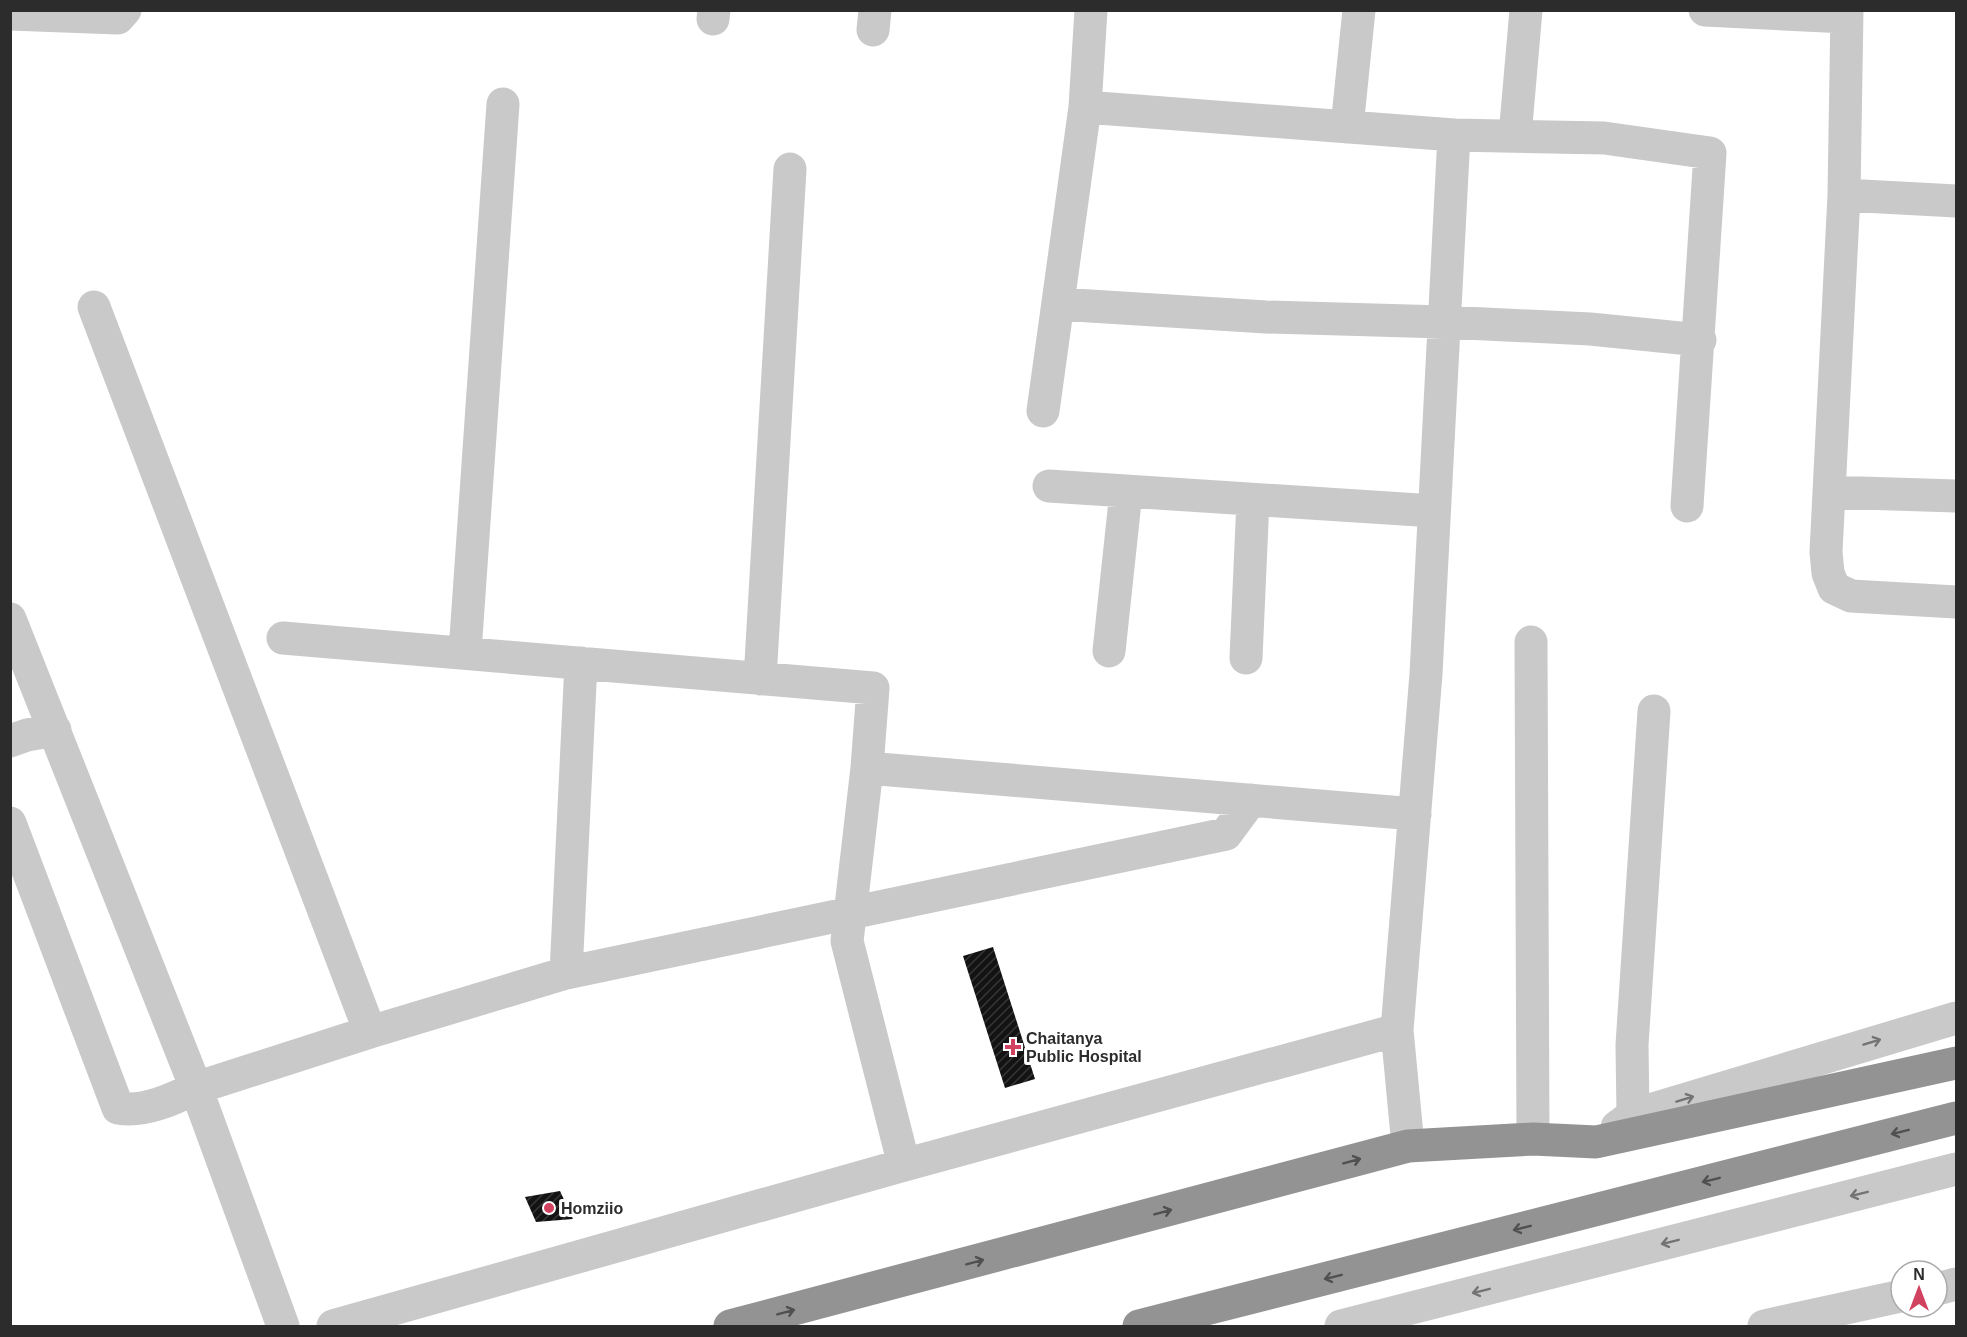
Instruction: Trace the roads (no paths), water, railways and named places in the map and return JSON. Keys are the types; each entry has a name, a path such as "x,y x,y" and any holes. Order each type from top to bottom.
{"highway":[{"path":"730,1326 1408,1146 1533,1139 1596,1142 1956,1063"},
{"path":"1139,1326 1956,1118"}],"street":[{"path":"10,14 118,18 125,10"},
{"path":"1043,411 1085,107 1091,10"},
{"path":"1347,127 1359,10"},
{"path":"1515,136 1526,10"},
{"path":"1705,10 1846,14 1844,195 1826,552 1828,573 1834,588 1851,596 1956,602"},
{"path":"465,652 503,104"},
{"path":"1085,107 1454,135 1604,138 1710,153 1700,340 1690,441 1687,506"},
{"path":"1408,1146 1397,1030 1426,674 1454,135"},
{"path":"760,679 790,169"},
{"path":"1844,195 1956,201"},
{"path":"1058,304 1266,317 1590,329 1700,340"},
{"path":"94,307 370,1032"},
{"path":"1049,486 1434,511"},
{"path":"1109,651 1126,492"},
{"path":"1829,492 1956,496"},
{"path":"1246,658 1252,500"},
{"path":"10,619 196,1089 283,1326"},
{"path":"283,638 873,688 867,768 847,941 904,1165"},
{"path":"1531,642 1533,1139"},
{"path":"566,973 580,663"},
{"path":"1633,1115 1632,1045 1653,711"},
{"path":"10,741 55,730"},
{"path":"867,768 1415,814"},
{"path":"10,823 118,1108 130,1111 172,1100 196,1089 370,1032 566,973 1226,834 1251,800"},
{"path":"1596,1142 1633,1115 1956,1018"},
{"path":"333,1326 904,1165 1397,1030"},
{"path":"1341,1326 1956,1169"},
{"path":"1764,1326 1889,1299"}],"place":[{"name":"Chaitanya Public Hospital","path":"1013,1047"},
{"name":"Homziio","path":"549,1208"}]}
